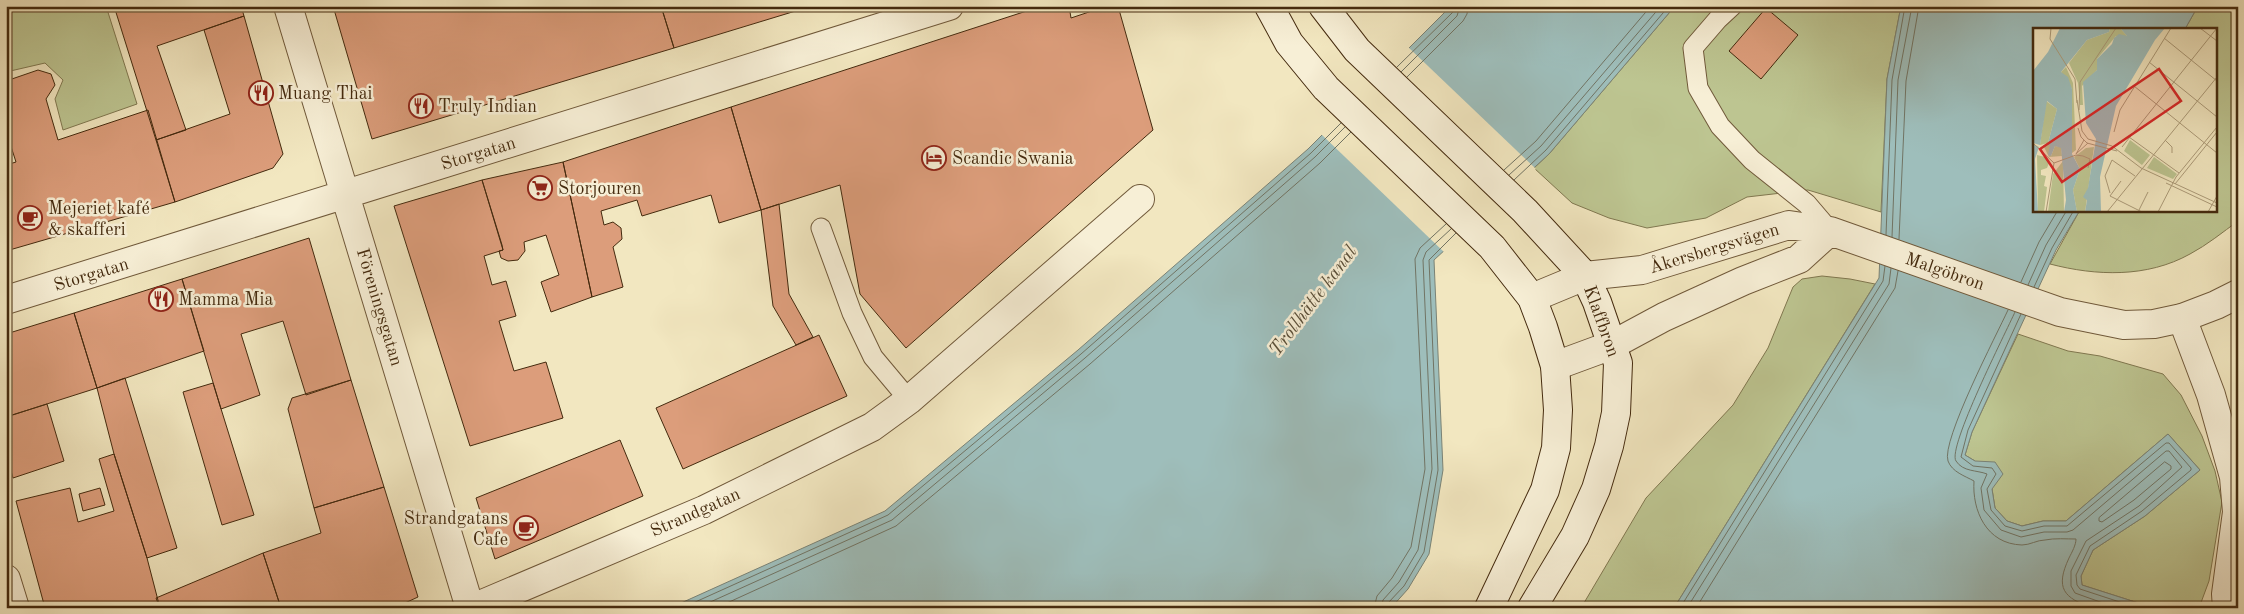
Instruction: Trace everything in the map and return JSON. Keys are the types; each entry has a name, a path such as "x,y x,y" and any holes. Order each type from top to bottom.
{"street":[{"name":"Föreningsgatan","path":"288,6 472,608"},
{"name":"Storgatan","path":"6,300 949,6"},
{"path":"1269,6 1290,42 1326,88 1492,247 1532,298 1555,366 1558,410 1556,448 1545,490 1489,608"},
{"name":"Klaffbron","path":"1323,6 1357,50 1525,211 1585,276 1612,345 1618,363 1616,413 1610,446 1596,489 1575,536 1532,608"},
{"name":"Strandgatan","path":"472,608 704,510 872,427 910,400 1140,199"},
{"name":"Åkersbergsvägen","path":"1532,298 1585,276 1642,270 1790,226 1830,231"},
{"name":"Åkersbergsvägen","path":"1555,366 1612,345 1664,317 1734,285 1799,259 1830,231"},
{"name":"Malgöbron","path":"1830,231 2060,312 2124,325 2154,324 2182,318"},
{"path":"2227,608 2226,594 2237,512 2234,477 2211,394 2182,318 2238,294"},
{"path":"6,579 15,608"}],"lane":[{"path":"1732,6 1693,48 1698,88 1720,126 1752,160 1807,204 1830,231"},
{"path":"821,228 852,313 873,357 910,400"}],"green space":[{"path":"6,6 106,6 137,104 63,130 55,99 63,80 45,63 6,72"},
{"path":"1675,6 1901,6 1887,79 1881,212 1808,190 1747,197 1706,218 1647,228 1609,218 1572,203 1534,168 1549,154"},
{"path":"2198,6 2238,6 2238,221 2215,238 2174,262 2139,271 2121,273 2085,271 2050,264 2079,211 2216,211 2216,28 2186,28"},
{"path":"1822,276 1875,284 1674,608 1581,608 1646,498 1733,405 1768,348 1793,287 1802,279"},
{"path":"2018,334 2068,351 2100,356 2163,374 2181,395 2202,436 2215,471 2222,502 2209,581 2199,608 2154,608 2082,585 2081,576 2093,550 2145,516 2200,470 2168,434 2066,521 2043,521 2022,526 2007,521 1995,508 1992,489 1975,461 1965,455 1972,432"}],"water":[{"name":"Trollhätte kanal","path":"1451,6 1675,6 1549,154 1434,260 1443,470 1429,554 1408,589 1391,608 670,608 885,511 1078,350 1308,149"},
{"path":"1901,6 2198,6 2186,28 2033,28 2033,211 2079,211 2056,250 1972,432 1965,455 1975,461 1995,462 2003,474 1992,489 1995,508 2007,521 2022,526 2043,521 2066,521 2168,434 2200,470 2145,516 2093,550 2081,576 2082,585 2154,608 1674,608 1879,278 1887,79"}],"pier":[{"path":"1407,46 1536,169 1445,253 1320,133"}],"building":[{"path":"114,6 241,6 244,16 157,46 186,130 156,140"},
{"path":"333,6 661,6 674,48 372,139"},
{"path":"661,6 812,6 674,48"},
{"name":"Scandic Swania","path":"1042,6 1069,6 1071,18 1107,6 1118,6 1153,130 906,348 860,294 840,185 761,210 731,107"},
{"path":"1766,8 1798,35 1761,79 1729,51"},
{"path":"244,16 283,154 273,168 175,202 156,140 230,114 204,30"},
{"path":"38,70 51,74 55,85 46,99 58,140 148,110 175,202 6,251 6,165 16,162 6,131 6,81"},
{"path":"731,107 761,210 719,223 711,195 642,216 637,200 601,211 604,225 613,222 621,228 622,239 613,247 623,287 592,297 563,162"},
{"path":"563,162 592,297 551,312 541,282 559,275 546,235 524,242 525,251 518,260 508,261 501,258 499,251 503,250 502,245 482,180"},
{"path":"482,180 503,250 484,256 492,285 506,281 516,316 499,321 514,371 546,362 563,418 470,446 394,206"},
{"path":"779,204 789,294 813,337 796,345 773,306 761,210"},
{"path":"309,238 351,380 306,395 283,321 241,334 260,395 221,409 182,279"},
{"path":"182,279 204,351 97,388 74,313"},
{"path":"74,313 97,388 6,417 6,334"},
{"path":"819,335 847,396 683,469 656,408"},
{"path":"125,378 177,548 147,558 114,454 97,388"},
{"path":"351,380 384,487 314,508 288,409 292,398"},
{"path":"213,383 254,515 222,525 183,392"},
{"path":"47,404 64,461 13,478 6,452 6,417"},
{"name":"Strandgatans Cafe","path":"620,440 643,496 495,559 476,498"},
{"path":"114,454 147,558 160,608 45,608 16,501 70,488 78,522 114,511 99,459"},
{"path":"384,487 418,597 394,608 281,608 263,553 321,533 314,508"},
{"path":"100,488 105,505 83,511 79,494"},
{"path":"263,553 281,608 160,608 156,598"}],"place":[{"name":"Muang Thai","path":"261,93"},
{"name":"Truly Indian","path":"421,106"},
{"name":"Scandic Swania","path":"934,158"},
{"name":"Storjouren","path":"540,188"},
{"name":"Mejeriet kafé & skafferi","path":"30,218"},
{"name":"Mamma Mia","path":"161,299"},
{"name":"Strandgatans Cafe","path":"526,528"}]}
